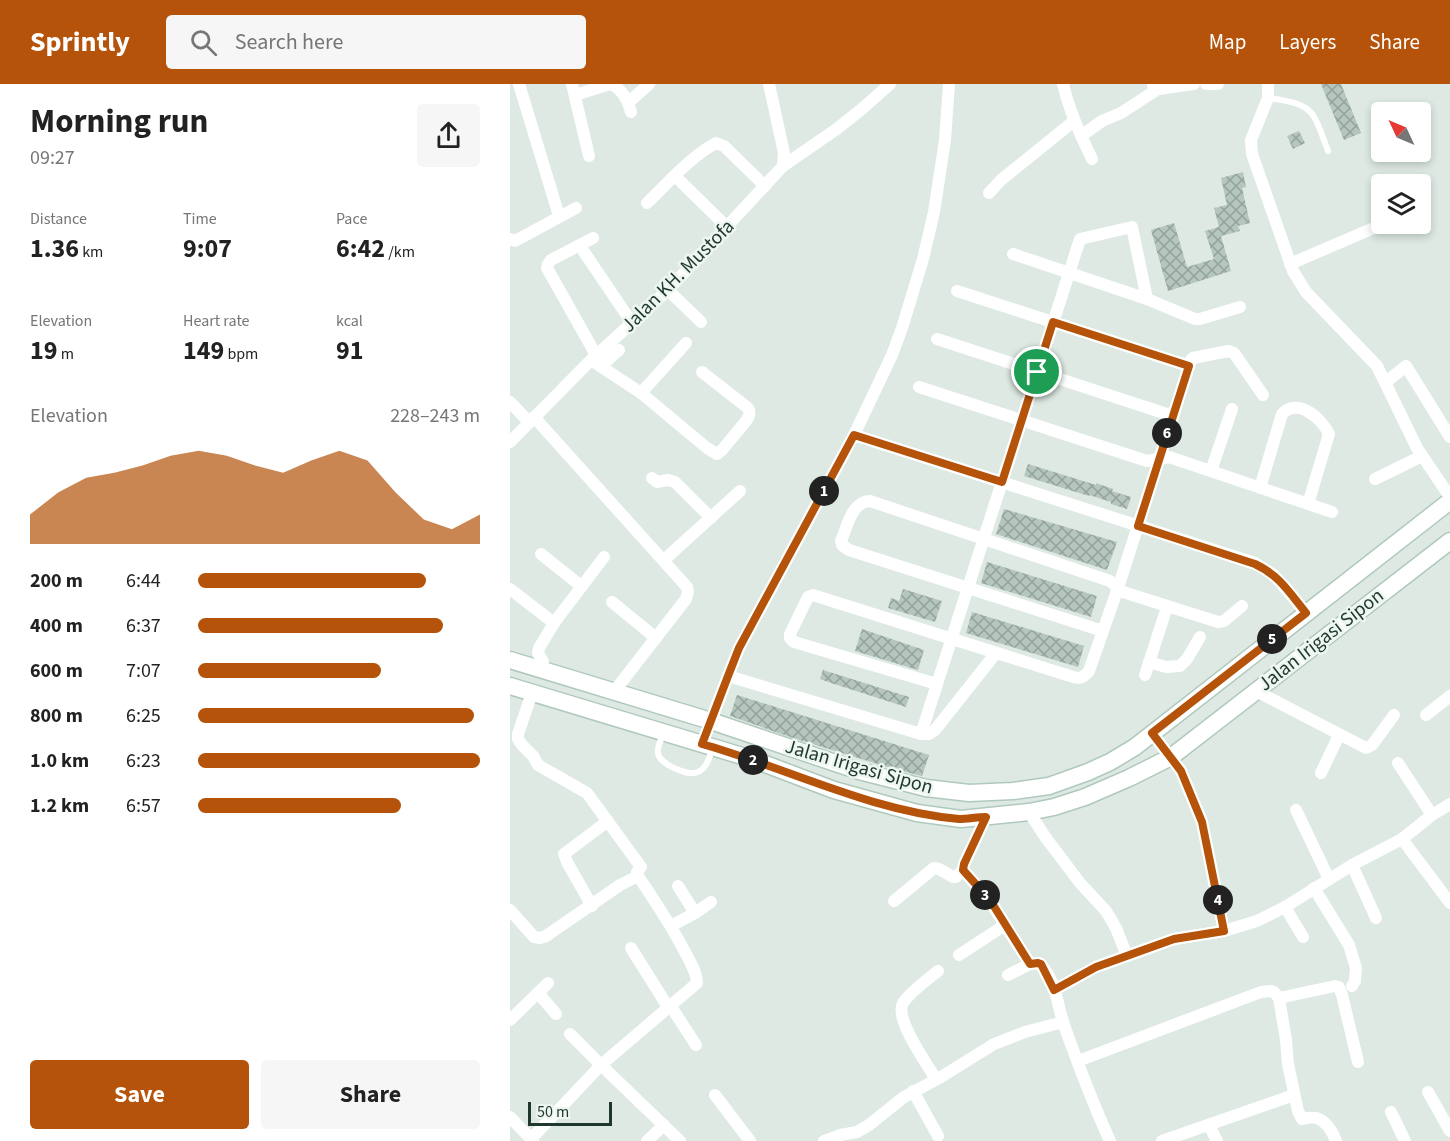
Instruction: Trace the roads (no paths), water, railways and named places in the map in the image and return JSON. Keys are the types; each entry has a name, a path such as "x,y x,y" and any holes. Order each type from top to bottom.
{"street":[{"path":"519,84 559,216"},
{"path":"589,156 573,89 614,85 630,107 649,84"},
{"path":"769,84 784,153 783,166"},
{"name":"Jalan KH. Mustofa","path":"510,442 531,419 596,361 668,290 783,166 838,128 890,84"},
{"path":"706,744 710,723 739,648 854,435 892,355 923,259 934,212 944,151 949,84"},
{"path":"1063,84 1067,103 1092,159"},
{"path":"1081,136 1102,121 1121,113 1156,86 1194,84"},
{"path":"1208,84 1218,84"},
{"path":"1268,84 1268,98 1251,140 1251,147 1293,271 1306,292 1377,366 1422,456 1450,499"},
{"path":"989,193 1001,180 1074,121"},
{"path":"647,203 696,157 716,143 724,146 765,186"},
{"path":"675,176 728,227"},
{"path":"510,240 515,241 576,208"},
{"path":"921,734 1080,239 1132,226 1147,299"},
{"path":"1290,264 1371,229"},
{"path":"593,238 551,260 547,268 596,361 641,393 717,454 750,416 750,411 702,372"},
{"path":"580,246 632,323"},
{"path":"1013,254 1147,299 1195,319 1240,308"},
{"path":"668,290 701,321"},
{"path":"957,291 1189,366"},
{"path":"937,339 1173,416"},
{"path":"641,393 686,343"},
{"path":"596,361 619,350"},
{"path":"937,684 794,642 790,634 808,597 813,595 1083,678 1089,671 1103,632 1193,358 1228,351 1234,353 1263,395"},
{"path":"1386,381 1406,366 1450,437"},
{"path":"919,387 1147,461 1169,457 1332,512"},
{"path":"510,402 531,419 687,587 686,599 613,693"},
{"path":"1260,488 1282,414 1287,408 1303,409 1321,421 1329,434 1308,504"},
{"path":"1211,471 1232,409"},
{"path":"854,435 1255,564 1266,569 1282,582 1306,613"},
{"path":"1376,479 1422,456"},
{"path":"652,478 657,482 668,480 675,482 711,518"},
{"path":"664,560 740,491"},
{"name":"Jalan Irigasi Sipon","path":"510,686 706,744 834,790 917,813 961,819 1029,812 1088,772 1110,762 1154,734 1450,499"},
{"path":"1103,632 849,550 842,545 841,540 859,503 866,501 1110,581 1123,592 1167,607 1221,622 1242,606"},
{"name":"Jalan Irigasi Sipon","path":"510,660 859,771 926,788 969,793 1013,791 1052,797 1085,797 1171,756 1450,541"},
{"path":"541,554 581,586"},
{"path":"510,1117 515,1132 532,1140 601,1065 698,982 672,926 638,876 640,866 608,821 587,793 537,765 533,756 518,739 541,671 543,662 538,651 554,623 604,557"},
{"path":"510,589 554,623"},
{"path":"612,602 656,638"},
{"path":"1145,675 1167,607"},
{"path":"1149,662 1166,667 1180,666 1200,637"},
{"path":"728,676 921,734 929,734 935,730 996,653"},
{"path":"1256,691 1366,748 1372,745 1394,715"},
{"path":"1426,715 1450,696"},
{"path":"1154,734 1186,780 1202,822 1224,931"},
{"path":"1321,773 1339,735"},
{"path":"1398,764 1432,815"},
{"path":"1054,990 1096,967 1174,939 1224,931 1257,921 1285,907 1352,865 1402,839 1450,804"},
{"path":"1296,810 1329,879"},
{"path":"1029,812 1080,883 1106,911 1116,928 1127,956"},
{"path":"894,901 934,868 956,877 963,870 986,817"},
{"path":"592,906 564,854 608,821"},
{"path":"1402,839 1450,903"},
{"path":"1352,865 1376,918"},
{"path":"963,870 990,900 1030,964"},
{"path":"510,910 530,934 540,938 553,933 620,885 638,876"},
{"path":"678,886 695,913"},
{"path":"1314,888 1349,945 1356,968 1355,981 1352,986"},
{"path":"672,926 711,902"},
{"path":"1285,907 1303,937"},
{"path":"958,955 1005,925"},
{"path":"631,948 696,1045"},
{"path":"1008,975 1030,964 1041,964 1054,990 1063,1022 1110,1141"},
{"path":"936,1079 903,1022 901,1009 903,1002 938,970"},
{"path":"510,1020 548,983"},
{"path":"1279,998 1339,987 1358,1062"},
{"path":"1078,1061 1261,992 1271,991 1279,998 1288,1064 1298,1111 1302,1119 1320,1120 1332,1131 1336,1141"},
{"path":"539,994 556,1014"},
{"path":"824,1141 857,1132 913,1091 994,1044 1025,1032 1063,1022"},
{"path":"570,1034 680,1141"},
{"path":"913,1091 938,1136"},
{"path":"1428,1092 1450,1131"},
{"path":"715,1095 750,1141"},
{"path":"1162,1141 1294,1095"},
{"path":"1391,1112 1405,1141"},
{"path":"647,1141 664,1125"},
{"path":"1209,1125 1217,1141"}],"lane":[{"path":"1268,98 1302,106 1312,114 1328,151"},
{"path":"664,733 658,748 659,757 662,761 688,773 694,774 705,767 706,744"}]}
